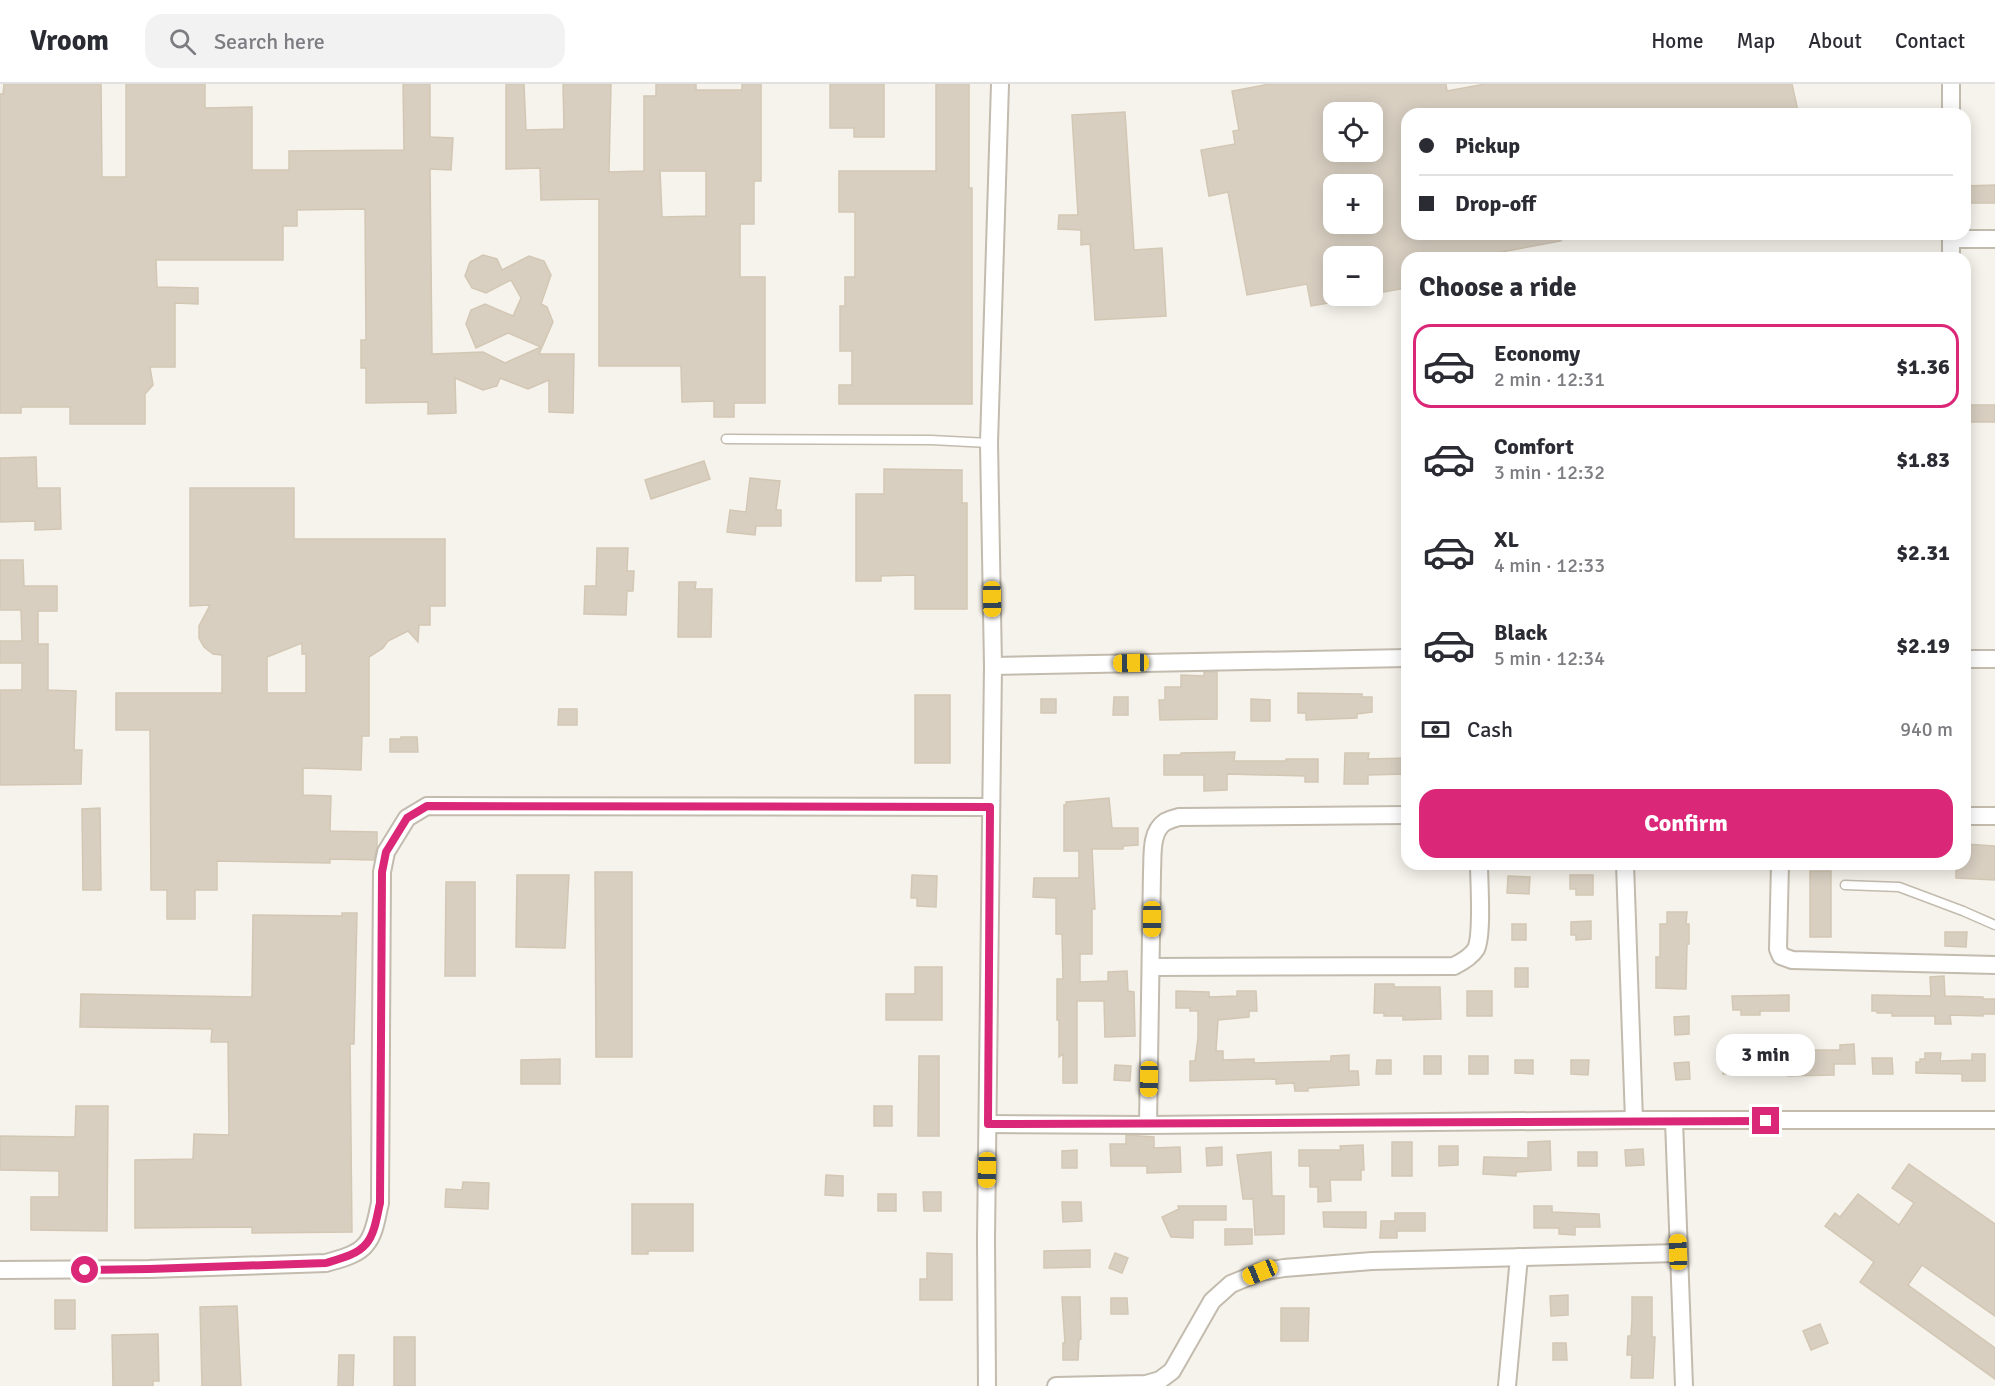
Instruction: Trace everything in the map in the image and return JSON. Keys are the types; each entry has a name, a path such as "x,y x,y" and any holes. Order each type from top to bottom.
{"street":[{"path":"987,1386 986,1238 993,666 989,443 1000,84"},
{"path":"1951,84 1951,108"},
{"path":"1971,237 1995,239"},
{"path":"993,666 1401,658"},
{"path":"1971,659 1995,659"},
{"path":"0,1270 149,1269 326,1263 348,1256 366,1245 375,1224 380,1203 382,872 386,852 407,818 427,806 990,807"},
{"path":"1148,1125 1153,848 1157,831 1165,822 1179,817 1401,815"},
{"path":"1971,816 1995,816"},
{"path":"1151,967 1454,966 1466,960 1476,949 1479,936 1479,870"},
{"path":"1625,870 1634,1120"},
{"path":"1780,870 1778,949 1781,956 1792,960 1995,965"},
{"path":"988,1124 1995,1120"},
{"path":"1674,1121 1683,1386"},
{"path":"1056,1386 1146,1385 1160,1380 1172,1371 1212,1301 1231,1284 1260,1272 1372,1261 1678,1252"},
{"path":"1508,1386 1519,1257"}],"lane":[{"path":"726,439 931,440 989,443"},
{"path":"1845,885 1899,887 1995,925"}],"building":[{"path":"4,84 101,84 102,177 126,177 126,84 205,84 205,108 252,107 252,170 289,170 289,151 404,150 403,84 430,84 430,137 453,138 451,170 430,169 432,354 483,352 505,363 541,347 508,333 476,348 466,324 471,310 485,304 513,316 521,298 511,280 486,293 472,288 465,276 470,262 483,255 497,259 502,270 529,256 544,261 551,275 541,304 547,307 553,322 539,354 574,354 573,413 549,412 549,380 528,389 500,378 497,386 483,390 455,378 456,413 428,414 428,402 366,403 366,368 361,368 361,340 366,340 365,209 297,210 297,226 283,226 283,260 156,260 157,287 198,288 198,304 175,303 175,367 150,367 153,385 145,394 145,424 70,424 70,407 21,407 21,413 0,413 0,94 3,94"},
{"path":"506,84 524,84 526,130 564,129 563,84 611,84 609,172 644,171 644,96 656,96 656,84 696,84 696,90 742,90 742,84 761,84 761,181 754,181 754,224 740,224 740,277 765,277 765,403 734,403 734,417 714,417 714,401 682,402 681,366 599,366 599,199 541,200 540,168 506,169","holes":["660,171 706,171 706,216 662,217"]},
{"path":"830,84 884,84 884,137 854,137 854,128 830,128"},
{"path":"936,84 969,84 969,188 972,188 972,404 839,404 839,385 852,385 852,351 840,351 840,306 845,306 845,277 855,277 855,212 839,212 839,171 936,171"},
{"path":"1270,84 1446,84 1447,91 1485,84 1792,84 1797,108 1401,108 1401,240 1561,241 1501,252 1401,252 1401,289 1383,292 1383,246 1323,246 1323,304 1311,306 1307,284 1247,295 1228,192 1209,196 1201,150 1235,144 1233,131 1239,130 1232,91"},
{"path":"1125,112 1134,250 1162,248 1166,316 1095,320 1090,244 1081,245 1081,230 1058,229 1059,215 1078,215 1072,115"},
{"path":"1995,185 1995,203 1971,203 1971,186"},
{"path":"1971,405 1995,405 1995,422 1971,422"},
{"path":"36,457 37,488 60,488 61,529 35,530 35,521 0,522 0,458"},
{"path":"704,461 710,479 651,499 645,480"},
{"path":"884,469 962,470 962,503 967,503 967,609 915,609 915,575 881,576 881,581 856,581 856,494 884,494"},
{"path":"750,478 780,481 776,510 781,510 781,526 756,526 755,535 727,532 730,510 746,512"},
{"path":"190,488 294,488 294,539 445,539 445,606 430,606 430,625 419,625 418,642 408,631 388,641 383,648 369,657 369,736 362,736 361,770 303,768 303,795 331,796 330,831 377,832 374,860 330,859 330,863 217,861 217,890 195,890 195,919 167,919 167,890 151,890 150,730 116,730 116,693 222,693 222,655 213,654 204,647 199,638 199,626 210,605 190,606","holes":["302,643 302,654 306,654 306,693 267,693 267,657"]},
{"path":"597,548 628,548 627,571 634,571 633,591 627,591 626,615 584,614 585,586 596,586"},
{"path":"0,560 23,560 24,586 57,586 57,611 38,611 38,644 48,644 48,690 76,691 74,750 82,750 81,784 0,785 0,690 22,690 22,663 0,663 0,641 22,641 21,610 0,610"},
{"path":"679,582 696,582 695,589 712,589 711,637 678,637"},
{"path":"1204,672 1217,672 1217,719 1160,720 1159,700 1165,700 1165,687 1181,687 1181,675 1204,676"},
{"path":"1298,693 1362,694 1362,697 1372,697 1372,712 1357,714 1357,718 1306,720 1306,713 1298,713"},
{"path":"915,695 950,695 950,763 915,763"},
{"path":"1114,697 1128,697 1128,715 1113,715"},
{"path":"1041,699 1056,699 1056,713 1041,713"},
{"path":"1251,699 1270,700 1270,721 1251,721"},
{"path":"559,709 577,709 577,725 558,725"},
{"path":"401,737 417,737 418,752 390,752 390,739 401,739"},
{"path":"1235,752 1234,761 1318,759 1318,782 1305,782 1305,776 1227,774 1227,790 1204,791 1204,775 1164,775 1164,755"},
{"path":"1345,753 1369,753 1368,759 1401,758 1401,774 1368,775 1368,784 1344,784"},
{"path":"1109,798 1112,828 1138,828 1138,845 1123,846 1123,849 1092,849 1095,909 1092,909 1092,954 1080,954 1080,982 1108,981 1108,972 1127,971 1128,991 1134,992 1135,1036 1105,1037 1104,1001 1077,1001 1077,1083 1063,1083 1063,1054 1059,1057 1059,1020 1057,1020 1057,979 1063,979 1062,934 1056,934 1056,898 1033,897 1034,878 1079,878 1079,851 1064,851 1064,805 1066,802"},
{"path":"100,808 101,890 83,890 82,809"},
{"path":"1971,844 1995,846 1995,880 1956,878 1956,870 1971,870"},
{"path":"1810,871 1831,871 1831,937 1810,937"},
{"path":"595,872 632,872 632,1057 596,1057"},
{"path":"517,875 569,875 565,948 516,947"},
{"path":"912,875 937,876 936,907 917,906 917,898 911,898"},
{"path":"1570,875 1593,875 1593,895 1576,895 1576,889 1570,889"},
{"path":"1508,876 1530,877 1529,894 1507,893"},
{"path":"446,882 475,882 475,976 445,976"},
{"path":"1667,912 1687,912 1689,944 1687,944 1686,989 1656,988 1656,957 1660,957 1660,924 1667,924"},
{"path":"342,913 357,913 354,1044 350,1044 352,1232 252,1233 252,1227 135,1228 135,1160 193,1159 194,1134 229,1135 228,1042 211,1042 212,1029 80,1027 81,994 252,997 253,915 342,916"},
{"path":"1591,921 1591,939 1576,940 1576,935 1571,935 1571,922"},
{"path":"1512,924 1526,924 1526,940 1512,940"},
{"path":"1945,932 1967,932 1966,947 1945,946"},
{"path":"915,967 942,967 942,1020 886,1020 886,994 915,994"},
{"path":"1515,968 1528,968 1528,987 1515,987"},
{"path":"1944,976 1945,996 1995,999 1995,1014 1950,1015 1951,1024 1935,1024 1935,1016 1892,1016 1892,1013 1872,1011 1872,995 1931,996 1930,977"},
{"path":"1375,984 1394,984 1394,987 1440,987 1441,1019 1403,1020 1403,1016 1384,1016 1384,1013 1374,1013"},
{"path":"1176,991 1209,992 1209,997 1237,996 1237,991 1256,991 1257,1011 1249,1011 1249,1017 1218,1020 1216,1051 1223,1051 1223,1060 1254,1059 1254,1063 1331,1061 1331,1056 1349,1055 1349,1071 1358,1071 1359,1085 1295,1091 1294,1083 1276,1084 1276,1079 1190,1081 1190,1061 1195,1061 1198,1038 1198,1011 1190,1011 1190,1008 1176,1008"},
{"path":"1467,991 1492,991 1492,1016 1467,1016"},
{"path":"1789,995 1789,1011 1760,1011 1760,1015 1741,1015 1741,1010 1733,1010 1732,996"},
{"path":"1689,1016 1689,1034 1675,1035 1674,1017"},
{"path":"1854,1044 1855,1064 1834,1064 1834,1075 1788,1076 1787,1050 1840,1050 1840,1045"},
{"path":"1723,1051 1750,1051 1751,1074 1723,1074"},
{"path":"1925,1053 1941,1053 1940,1061 1972,1060 1972,1054 1985,1054 1985,1081 1962,1081 1962,1074 1916,1073 1916,1062 1925,1059"},
{"path":"919,1056 939,1056 939,1136 918,1136"},
{"path":"1424,1056 1441,1056 1441,1074 1424,1074"},
{"path":"1469,1056 1488,1056 1488,1074 1469,1074"},
{"path":"1872,1058 1892,1058 1893,1074 1873,1074"},
{"path":"560,1059 560,1084 521,1084 521,1060"},
{"path":"1377,1060 1391,1060 1391,1074 1376,1074"},
{"path":"1515,1060 1533,1060 1533,1074 1515,1073"},
{"path":"1571,1060 1589,1060 1588,1075 1571,1074"},
{"path":"1689,1062 1690,1079 1676,1080 1674,1063"},
{"path":"1115,1065 1131,1066 1130,1081 1114,1080"},
{"path":"76,1106 108,1106 107,1231 31,1230 31,1197 59,1197 59,1171 0,1170 0,1136 75,1137"},
{"path":"874,1106 892,1106 892,1126 874,1126"},
{"path":"1126,1135 1154,1137 1154,1148 1180,1147 1181,1172 1147,1173 1147,1166 1111,1166 1110,1144 1126,1144"},
{"path":"1550,1141 1551,1170 1516,1172 1516,1176 1483,1174 1484,1157 1528,1158 1528,1142"},
{"path":"1392,1142 1412,1142 1412,1176 1392,1176"},
{"path":"1363,1145 1364,1170 1361,1170 1361,1180 1330,1180 1331,1201 1318,1202 1318,1187 1310,1187 1310,1166 1299,1166 1299,1150 1341,1150 1340,1146"},
{"path":"1439,1146 1458,1146 1458,1165 1439,1166"},
{"path":"1222,1147 1222,1165 1207,1166 1206,1148"},
{"path":"1643,1149 1644,1165 1626,1166 1625,1150"},
{"path":"1077,1150 1077,1168 1062,1168 1062,1151"},
{"path":"1271,1152 1272,1196 1284,1196 1284,1234 1255,1235 1253,1199 1243,1199 1237,1155"},
{"path":"1578,1152 1597,1152 1597,1166 1578,1166"},
{"path":"1909,1164 1995,1224 1995,1316 1922,1265 1908,1285 1995,1348 1995,1379 1860,1282 1874,1262 1825,1226 1835,1213 1840,1217 1858,1194 1899,1225 1914,1203 1892,1188"},
{"path":"826,1175 843,1176 843,1196 825,1195"},
{"path":"463,1182 489,1183 488,1209 445,1207 446,1189 462,1190"},
{"path":"923,1192 941,1192 941,1211 924,1211"},
{"path":"878,1194 896,1194 896,1211 878,1211"},
{"path":"1062,1202 1081,1202 1082,1221 1063,1222"},
{"path":"632,1204 693,1204 693,1251 648,1251 648,1254 632,1254"},
{"path":"1178,1206 1226,1206 1226,1220 1193,1220 1193,1238 1171,1237 1162,1217 1179,1209"},
{"path":"1534,1206 1552,1206 1552,1212 1599,1214 1600,1227 1575,1227 1575,1235 1559,1234 1559,1228 1534,1228"},
{"path":"1323,1212 1366,1212 1366,1228 1324,1227"},
{"path":"1395,1213 1425,1213 1425,1231 1397,1231 1397,1238 1380,1238 1381,1221 1395,1221"},
{"path":"1225,1229 1252,1229 1252,1244 1225,1245"},
{"path":"1090,1250 1090,1267 1044,1268 1044,1251"},
{"path":"927,1253 952,1254 952,1300 920,1300 920,1279 927,1279"},
{"path":"1115,1253 1128,1258 1122,1273 1109,1268"},
{"path":"1568,1295 1568,1315 1551,1316 1550,1296"},
{"path":"1062,1297 1080,1297 1081,1339 1079,1340 1078,1360 1063,1360 1063,1343 1065,1343"},
{"path":"1632,1297 1652,1297 1652,1337 1655,1337 1653,1378 1631,1378 1632,1355 1627,1355 1628,1336 1631,1336"},
{"path":"1111,1298 1127,1298 1128,1314 1111,1314"},
{"path":"55,1300 75,1300 75,1329 55,1329"},
{"path":"237,1306 241,1386 202,1386 200,1307"},
{"path":"1281,1308 1309,1308 1308,1341 1281,1341"},
{"path":"1820,1324 1828,1343 1811,1350 1803,1331"},
{"path":"158,1334 159,1381 153,1381 153,1386 113,1386 112,1335"},
{"path":"394,1337 415,1337 415,1386 394,1386"},
{"path":"1553,1343 1566,1343 1567,1360 1553,1360"},
{"path":"339,1355 354,1355 353,1386 338,1386"}],"route":[{"path":"85,1270 326,1263 348,1256 366,1245 375,1224 380,1203 382,872 386,852 397,832 407,818 427,806 990,807 988,1124 1766,1121"}]}
